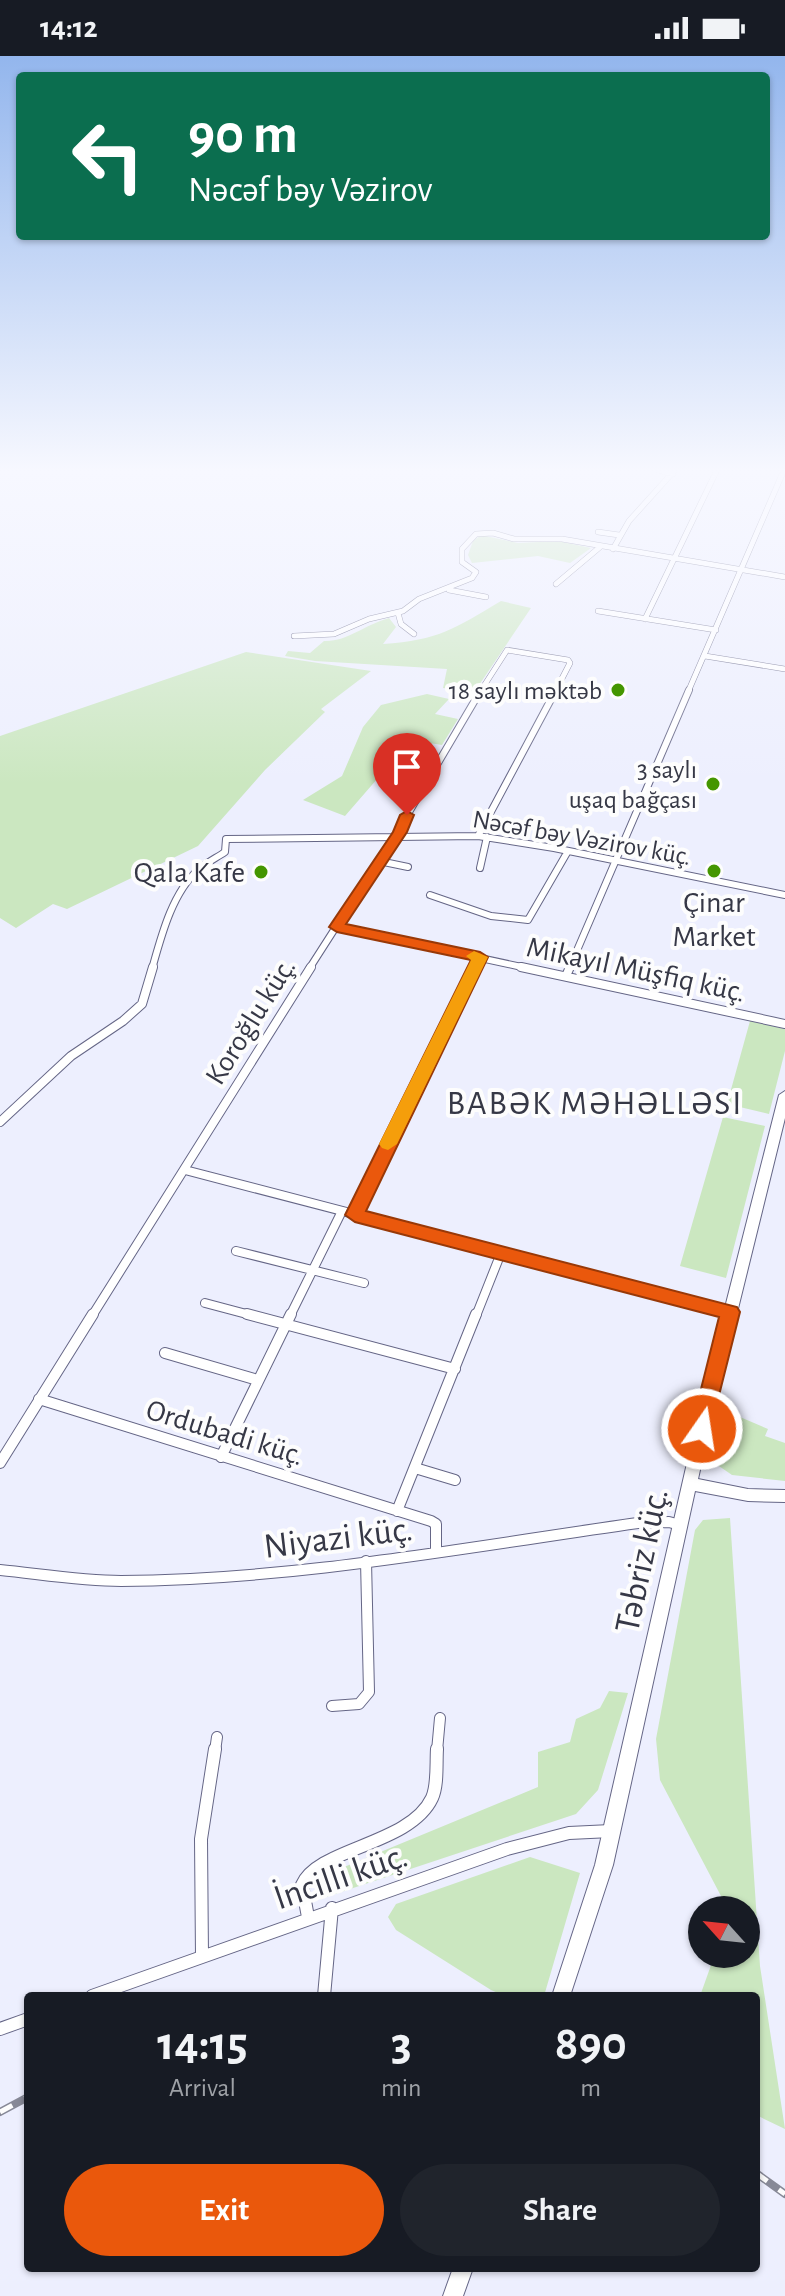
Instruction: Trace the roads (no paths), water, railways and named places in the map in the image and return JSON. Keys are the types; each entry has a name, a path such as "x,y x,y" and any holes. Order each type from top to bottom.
{"main road":[{"name":"Təbriz küç.","path":"562,1992 590,1913 612,1832 680,1525 785,1095"},
{"path":"690,1484 748,1495 785,1496"},
{"path":"453,2296 462,2272"}],"street":[{"path":"294,636 334,634 369,619 398,613 419,599 475,575"},
{"path":"556,584 567,575"},
{"path":"645,619 666,575"},
{"path":"566,976 740,575"},
{"path":"448,589 486,597"},
{"path":"598,611 716,630"},
{"path":"398,613 401,624 414,634"},
{"name":"Koroğlu küç.","path":"0,1463 396,838 428,779 507,650 561,658 570,663 482,837"},
{"path":"705,656 785,669"},
{"path":"480,868 482,837"},
{"name":"Nəcəf bəy Vəzirov küç.","path":"0,1122 71,1056 142,1004 164,928 187,883 198,870 225,852 226,839 482,837 568,851 785,895"},
{"path":"430,895 491,916 528,920 568,851"},
{"path":"379,861 408,867"},
{"name":"Mikayıl Müşfiq küç.","path":"337,927 785,1024"},
{"path":"355,1215 480,957"},
{"path":"185,1170 730,1312"},
{"path":"221,1457 342,1211"},
{"path":"236,1251 364,1283"},
{"path":"397,1511 501,1253"},
{"path":"205,1303 455,1369"},
{"path":"165,1353 258,1380"},
{"name":"Ordubadi küç.","path":"39,1399 436,1524 436,1552"},
{"path":"415,1468 455,1480"},
{"name":"Niyazi küç.","path":"0,1570 117,1581 188,1579 366,1561 638,1523 680,1525"},
{"path":"332,1706 359,1706 366,1701 369,1692 366,1561"},
{"path":"308,1917 299,1889 302,1879 313,1869 403,1826 429,1806 433,1796 440,1718"},
{"path":"202,1957 201,1839 217,1737"},
{"name":"İncilli küç.","path":"103,1992 332,1908 521,1846 572,1833 592,1830 612,1832"},
{"path":"324,1992 332,1908"},
{"path":"0,2029 24,2020"}],"railway":[{"path":"0,2112 24,2099"},
{"path":"760,2176 785,2194"}],"place":[{"name":"18 saylı məktəb","path":"618,690"},
{"name":"3 saylı uşaq bağçası","path":"713,784"},
{"name":"Çinar Market","path":"714,871"},
{"name":"Qala Kafe","path":"261,872"}],"district":[{"name":"BABƏK MƏHƏLLƏSI","path":"595,1102"}]}
